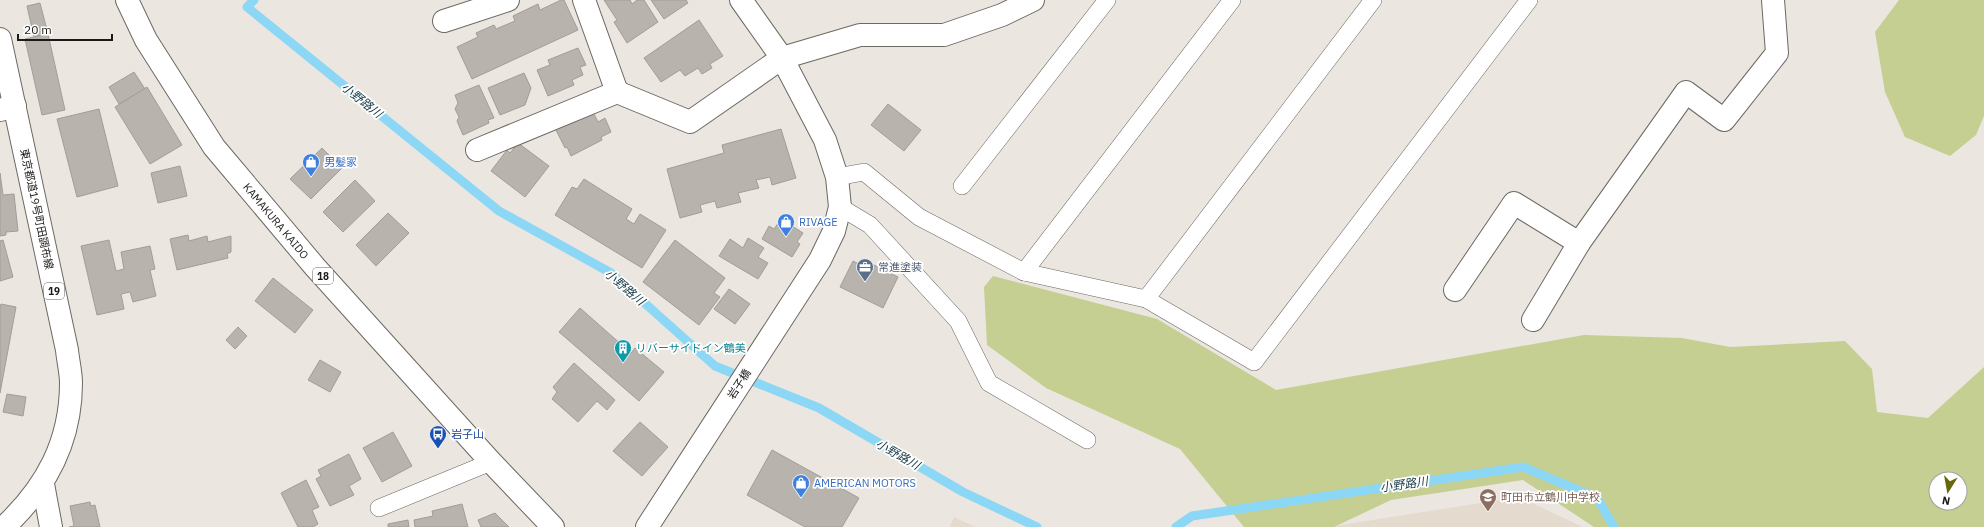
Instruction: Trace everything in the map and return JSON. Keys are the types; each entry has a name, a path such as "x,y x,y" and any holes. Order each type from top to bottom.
{"street":[{"name":"KAMAKURA KAIDO","path":"127,0 146,40 214,147 315,267 491,462 553,527"},
{"path":"444,21 508,0"},
{"path":"584,0 617,92"},
{"name":"岩子橋","path":"647,527 820,260 834,231 840,207 837,177 825,140 782,58 741,0"},
{"path":"477,150 617,92 690,122 782,58 860,35 944,35 1002,15 1033,0"},
{"path":"1533,320 1579,243 1686,92 1724,120 1777,53 1773,0"},
{"name":"東京都道19号町田調布線","path":"0,39 7,108 67,350 71,382 68,419 58,455 43,484 4,527"},
{"path":"1455,290 1514,203 1579,243"},
{"path":"43,484 51,527"}],"lane":[{"path":"962,186 1107,0"},
{"path":"1024,272 1232,0"},
{"path":"1146,299 1373,0"},
{"path":"837,177 864,172 919,217 1024,272 1146,299 1254,362 1529,0"},
{"path":"840,207 870,225 958,322 989,383 1087,440"},
{"path":"379,508 491,462"}],"shaded area":[{"name":"町田市立鶴川中学校","path":"1519,497 1583,527 1328,527"},
{"path":"954,517 975,527 950,527"}],"green space":[{"path":"1899,0 1984,0 1984,116 1976,135 1950,156 1905,137 1885,92 1875,32"},
{"path":"993,276 1157,319 1276,390 1584,335 1682,338 1730,347 1845,341 1872,369 1877,412 1928,418 1984,367 1984,527 1594,527 1523,480 1391,500 1334,527 1244,527 1180,449 1046,388 987,345 984,287"}],"building":[{"path":"564,0 578,30 472,79 457,47 478,37 476,33 494,25 496,29 515,21 513,16 538,4 540,10"},
{"path":"604,0 630,0 632,4 637,0 644,0 658,22 627,43 614,22 617,20"},
{"path":"651,0 686,0 688,3 664,19"},
{"path":"40,3 48,34 34,37 27,6"},
{"path":"699,20 723,56 710,64 712,68 702,74 698,68 685,76 680,70 661,82 644,58"},
{"path":"48,34 65,110 42,115 25,39"},
{"path":"578,48 586,65 580,67 583,75 572,80 574,85 548,96 537,70 550,65 548,60"},
{"path":"134,72 145,89 119,104 109,87"},
{"path":"524,73 531,88 525,105 500,115 488,88"},
{"path":"479,85 494,118 488,120 489,123 463,135 457,121 459,117 455,109 458,103 455,95"},
{"path":"147,87 182,145 150,164 115,107"},
{"path":"888,104 921,130 904,151 871,125"},
{"path":"591,108 598,122 605,118 611,132 601,137 602,140 571,156 567,147 565,148 554,126"},
{"path":"99,109 118,186 77,197 57,119"},
{"path":"781,129 796,178 772,185 770,177 756,180 759,188 738,193 741,202 717,208 715,201 700,205 702,212 680,218 667,169 724,153 722,145"},
{"path":"518,143 549,166 525,197 491,171 507,150 510,153"},
{"path":"322,148 342,168 311,199 290,179"},
{"path":"180,166 187,196 158,203 151,173"},
{"path":"0,173 3,195 14,194 18,231 6,232 6,235 0,236"},
{"path":"584,179 632,209 626,219 634,224 640,214 666,230 642,268 555,215 572,187 577,189"},
{"path":"355,180 375,201 343,232 323,212"},
{"path":"388,213 409,233 376,266 356,245"},
{"path":"781,219 803,233 797,242 800,244 792,257 762,239 769,226 774,229"},
{"path":"188,235 189,241 207,236 208,242 231,236 231,252 227,254 228,258 177,270 170,239"},
{"path":"748,238 764,248 758,257 768,263 758,279 719,256 730,239 743,248"},
{"path":"3,240 13,277 0,281 0,241"},
{"path":"109,240 116,271 124,269 121,252 150,246 155,269 150,270 156,296 133,302 130,292 121,294 124,309 97,315 81,246"},
{"path":"675,240 725,278 714,293 720,297 699,325 643,282"},
{"path":"853,261 863,266 866,261 898,277 883,308 840,287"},
{"path":"273,278 313,310 295,333 255,301"},
{"path":"729,289 750,304 735,324 714,309"},
{"path":"1,304 16,307 0,393 0,307"},
{"name":"リバーサイドイン鶴美","path":"580,308 631,353 635,348 664,372 639,401 559,332"},
{"path":"238,327 247,336 235,349 226,340"},
{"path":"320,360 341,372 330,392 308,380"},
{"path":"574,363 615,400 607,410 597,401 578,422 552,399 557,392 553,387"},
{"path":"7,394 26,397 23,416 3,412"},
{"path":"640,422 668,447 642,476 613,451"},
{"path":"393,432 412,466 382,482 363,448"},
{"path":"772,450 859,498 842,527 805,527 747,495"},
{"path":"349,454 361,479 349,486 354,495 330,506 316,479 321,476 318,470"},
{"path":"306,480 319,507 312,510 318,524 313,527 298,527 281,493"},
{"path":"90,502 91,506 95,505 100,527 69,527 74,526 70,506"},
{"path":"462,504 468,527 415,527 414,520 433,516 432,511"},
{"path":"495,513 509,527 481,527 478,520"},
{"path":"408,520 409,527 388,527 388,524"}],"waterway":[{"name":"小野路川","path":"254,0 247,7 499,211 611,273 715,366 819,408 963,492 1037,527"},
{"name":"小野路川","path":"1176,527 1192,516 1523,467 1597,498 1614,527"}],"place":[{"name":"男髪家","path":"311,177"},
{"name":"RIVAGE","path":"786,237"},
{"name":"常進塗装","path":"865,282"},
{"name":"リバーサイドイン鶴美","path":"623,363"},
{"name":"岩子山","path":"438,449"},
{"name":"AMERICAN MOTORS","path":"801,498"},
{"name":"町田市立鶴川中学校","path":"1488,512"}]}
